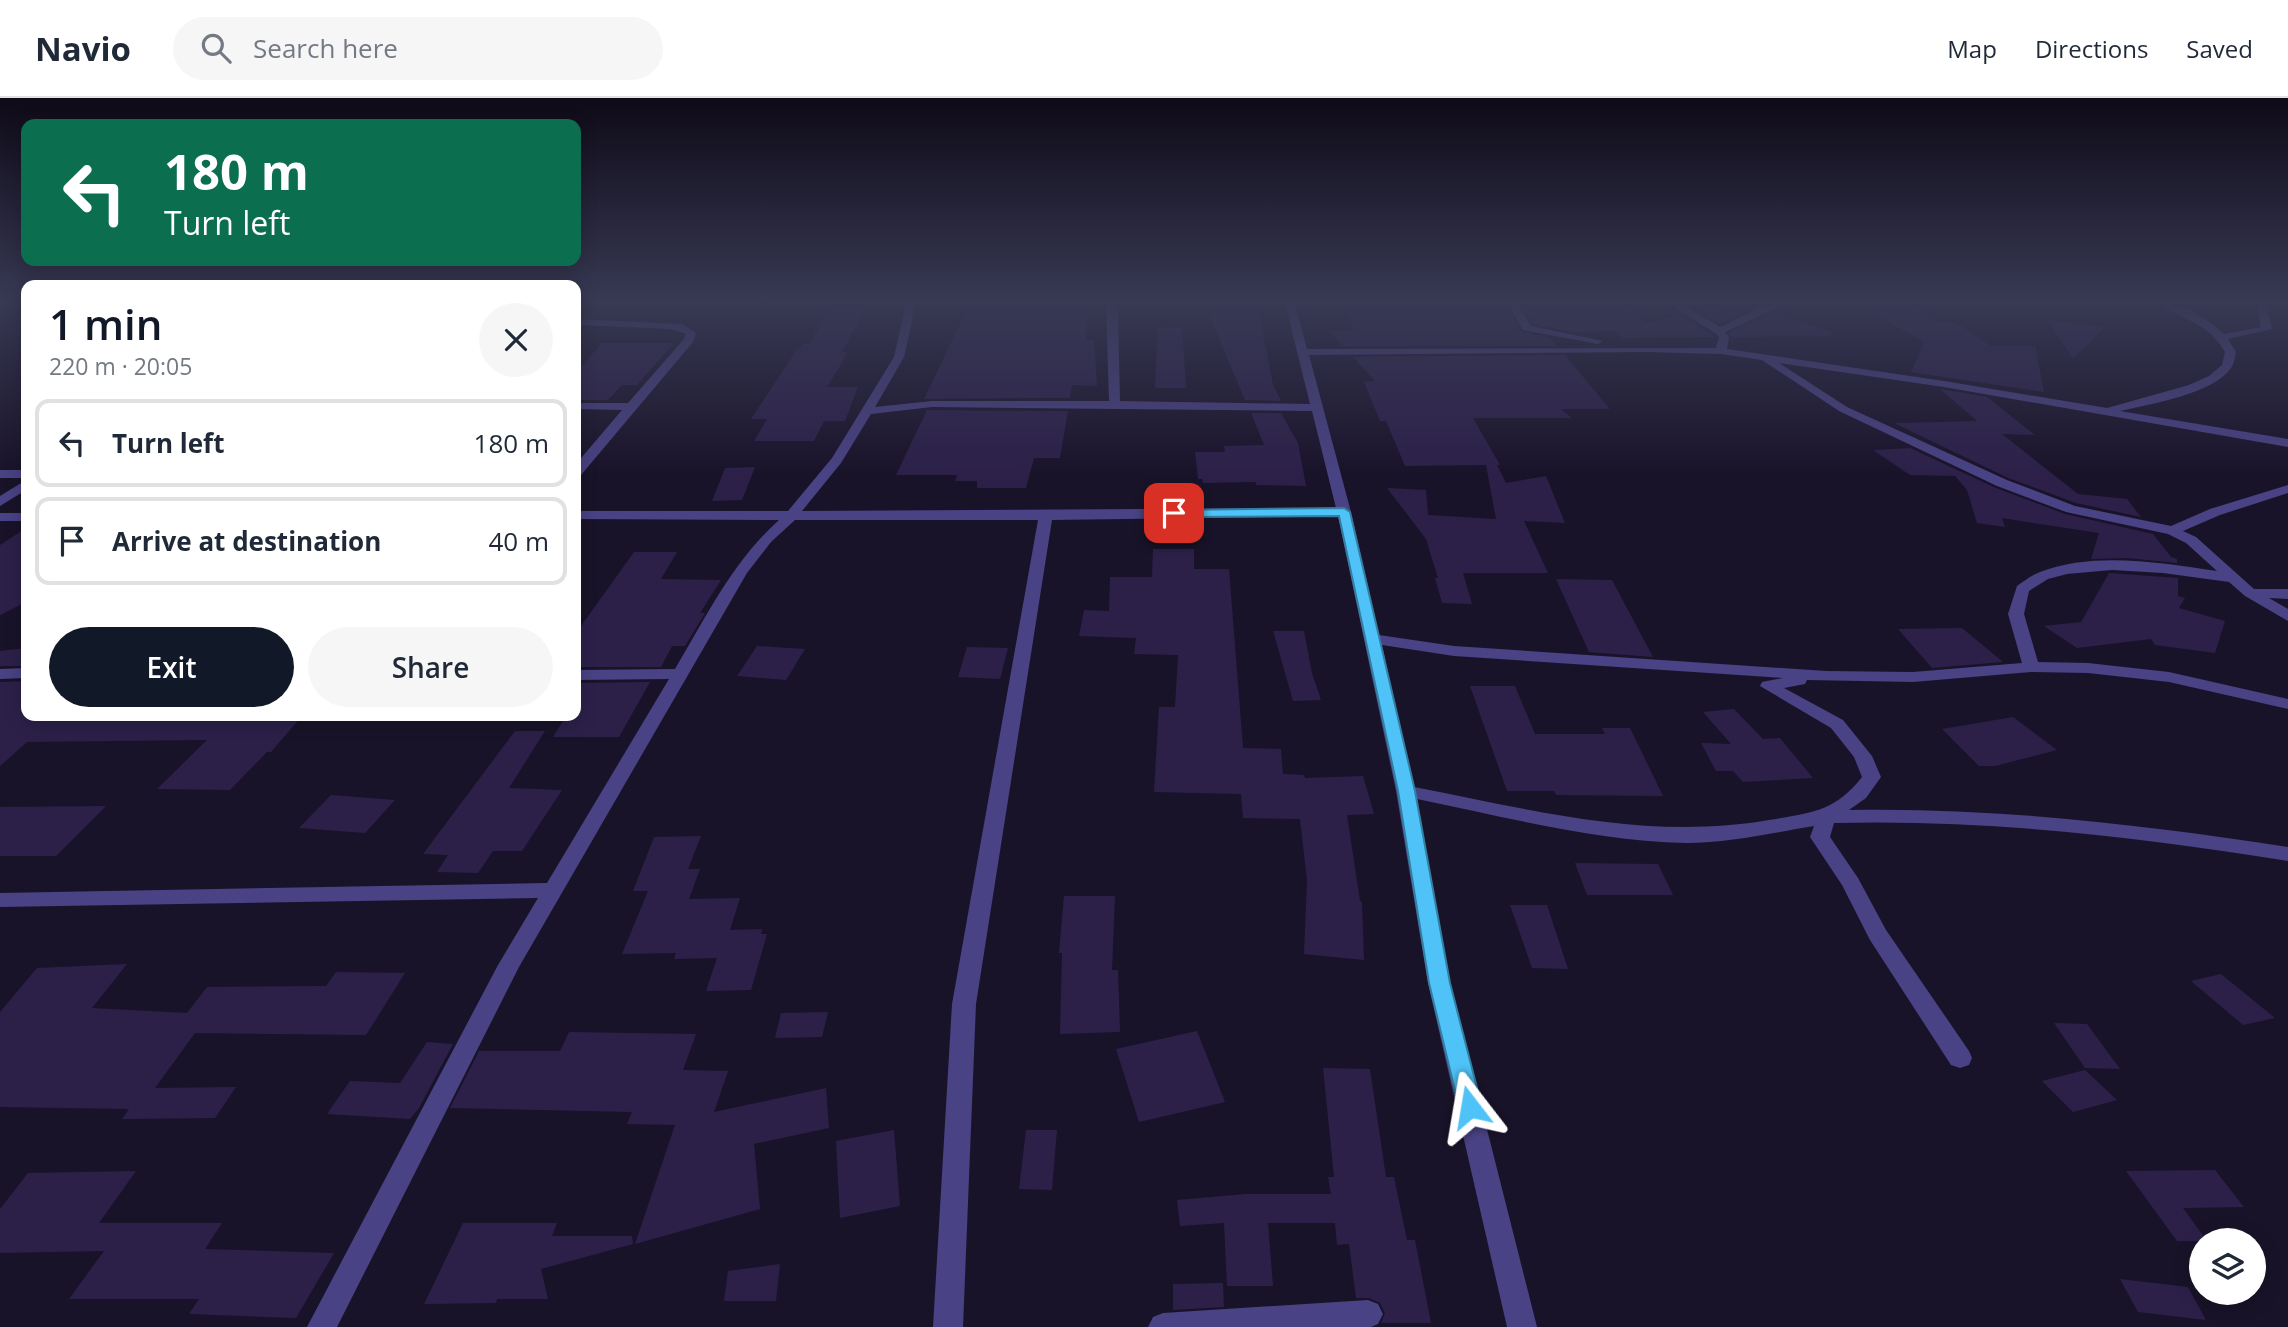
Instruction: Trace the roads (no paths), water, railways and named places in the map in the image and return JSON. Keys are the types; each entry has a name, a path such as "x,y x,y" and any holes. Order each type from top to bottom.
{"street":[{"path":"581,466 671,360"},
{"path":"322,1327 509,965 740,572 837,460 897,360"},
{"path":"1113,360 1115,404"},
{"path":"1305,360 1344,512 1406,791 1439,983 1522,1327"},
{"path":"1768,360 1843,409 2002,483 2071,509 2172,531 2191,540 2250,593 2288,616"},
{"path":"1788,360 2288,443"},
{"path":"2105,411 2213,381 2227,366 2228,360"},
{"path":"866,411 932,404 1317,408"},
{"path":"581,406 631,407"},
{"path":"0,474 21,474"},
{"path":"0,502 21,487"},
{"path":"2172,531 2215,512 2288,489"},
{"path":"581,515 1046,516 1344,512"},
{"path":"947,1327 964,1004 1046,516"},
{"path":"0,517 21,517"},
{"path":"2031,667 2016,614 2022,589 2046,575 2084,567 2132,567 2232,578"},
{"path":"2250,593 2288,594"},
{"path":"1371,639 1454,651 1826,676 1913,677 2031,667 2088,667 2169,677 2288,704"},
{"path":"0,674 21,674"},
{"path":"581,675 680,674"},
{"path":"1826,676 1768,685 1837,724 1863,756 1872,777 1859,794 1826,817 1820,837 1851,883 1878,934 1960,1058"},
{"path":"1406,791 1602,830 1688,836 1740,832 1826,817 1907,815 2146,833 2288,854"},
{"path":"0,900 554,890"},
{"path":"1163,1327 1368,1314"}]}
